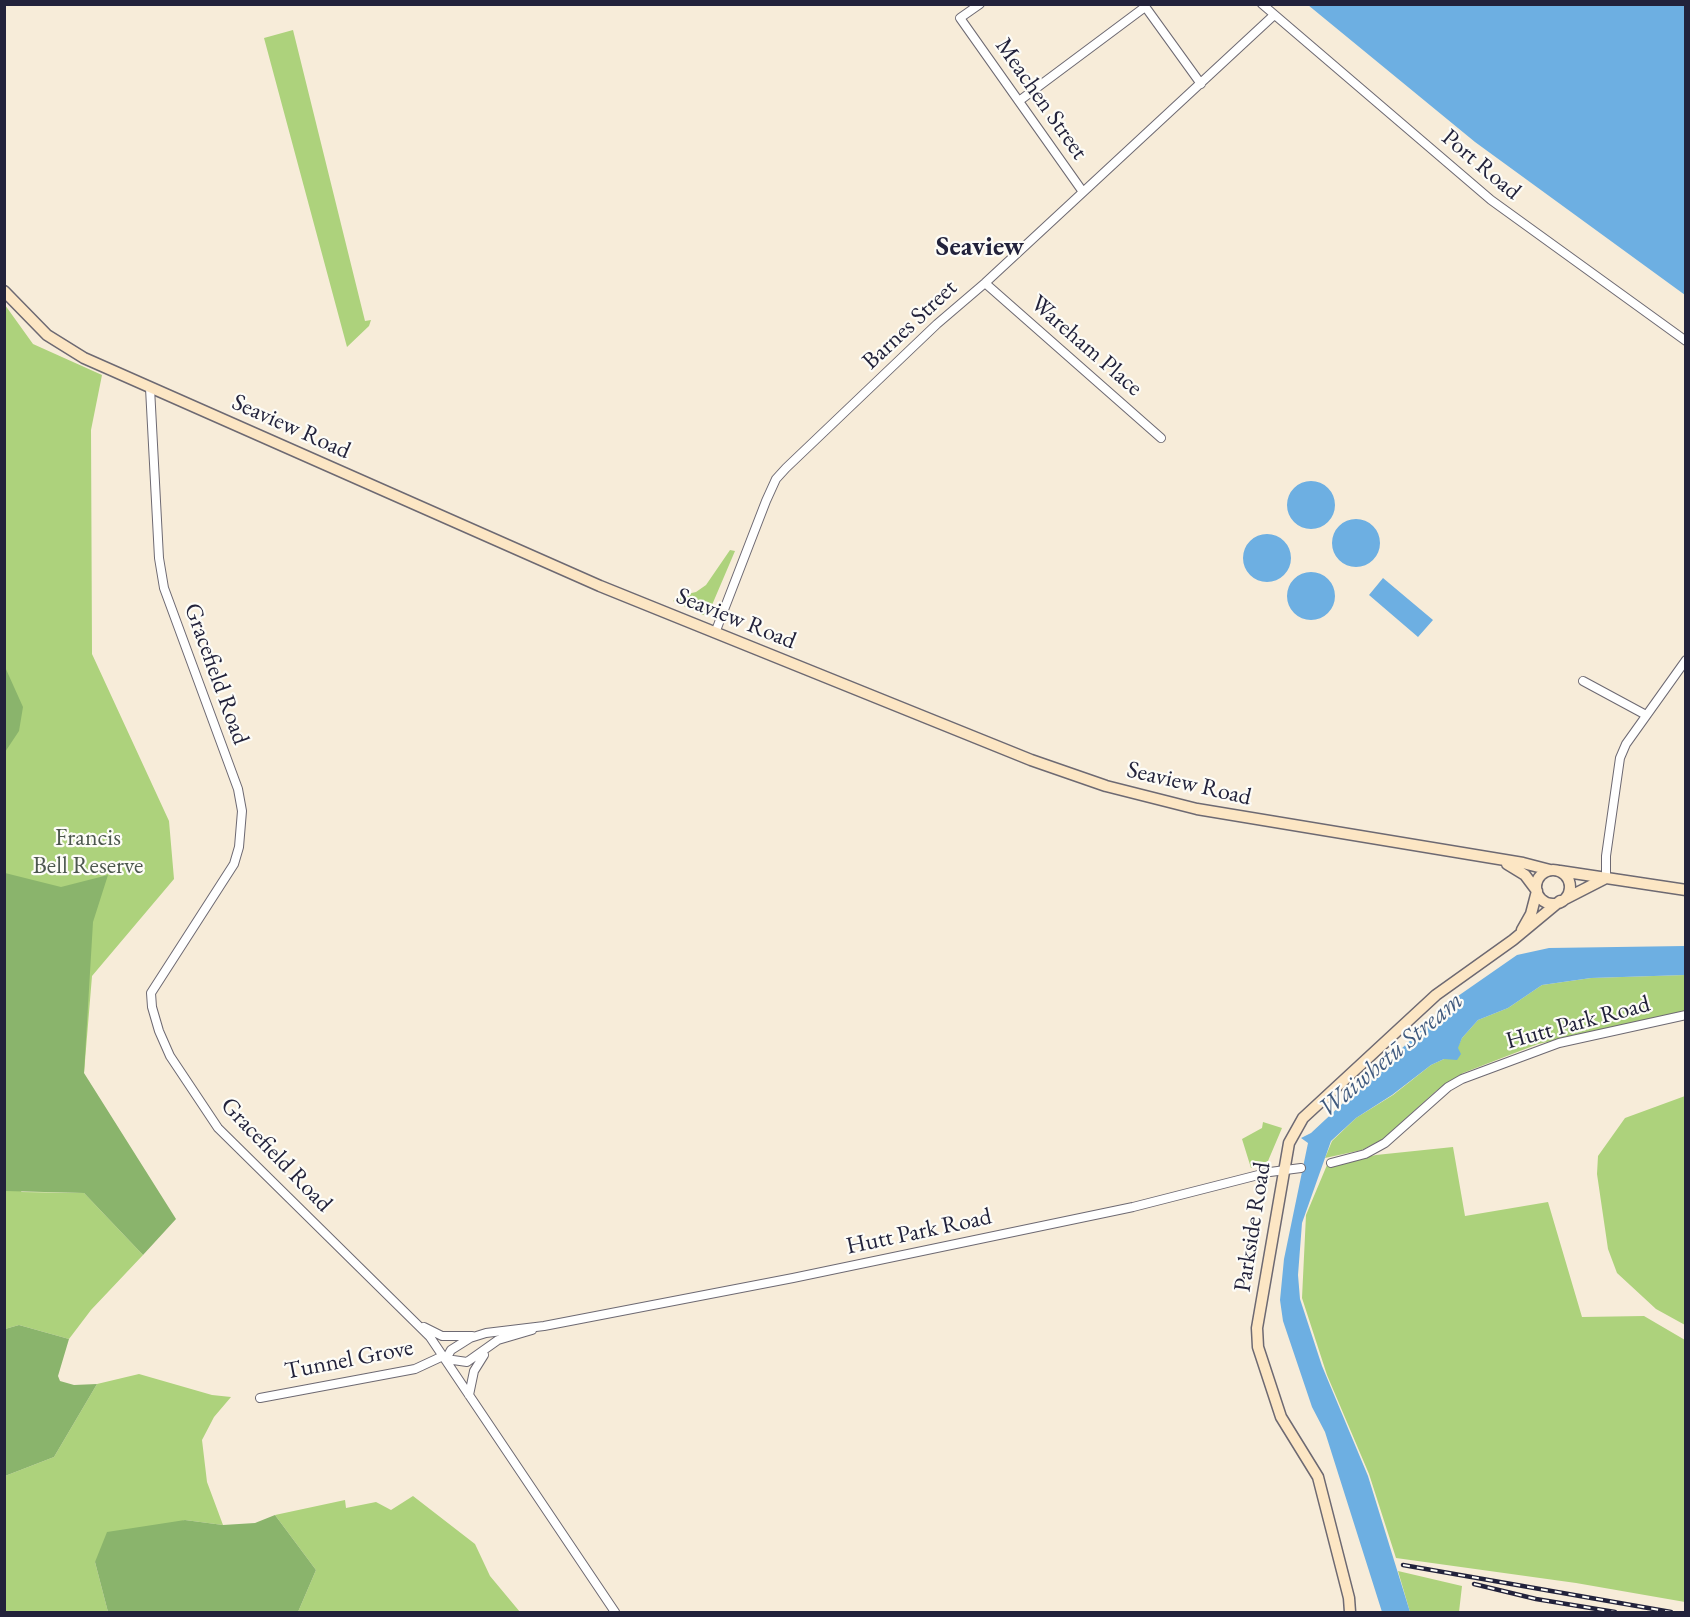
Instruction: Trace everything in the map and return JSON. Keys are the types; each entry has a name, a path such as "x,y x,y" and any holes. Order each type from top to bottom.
{"main road":[{"name":"Seaview Road","path":"4,291 37,326 69,351 600,586 1031,760 1130,793 1231,816 1686,891"},
{"name":"Seaview Road","path":"1501,860 1525,875 1537,891"},
{"path":"1520,935 1531,912 1540,876 1555,871 1569,882 1569,891 1562,900"},
{"path":"1537,891 1545,901 1562,900 1605,879"},
{"name":"Parkside Road","path":"1350,1612 1349,1598 1318,1477 1281,1417 1258,1347 1257,1328 1289,1143 1303,1118 1436,995 1520,935 1562,900"}],"street":[{"name":"Meachen Street","path":"980,4 960,18 1083,192"},
{"name":"Port Road","path":"1262,4 1273,16 1491,200 1686,341"},
{"path":"1019,101 1144,6 1201,84"},
{"name":"Barnes Street","path":"715,633 766,501 780,474 937,324 985,283 1273,16"},
{"name":"Wareham Place","path":"985,283 1161,438"},
{"name":"Gracefield Road","path":"150,387 158,548 164,588 238,789 242,811 239,847 234,864 155,983 151,993 152,1008 170,1056 218,1128 242,1154 417,1323 445,1358 615,1612"},
{"path":"1605,879 1606,856 1620,758 1626,744 1686,660"},
{"path":"1583,681 1646,715"},
{"name":"Hutt Park Road","path":"1331,1163 1365,1154 1385,1143 1448,1088 1462,1079 1559,1043 1686,1015"},
{"name":"Hutt Park Road","path":"417,1323 442,1336 476,1336 544,1326 1070,1221 1270,1172 1302,1168"},
{"name":"Hutt Park Road","path":"476,1336 451,1350 445,1358 467,1362 498,1340 544,1326"},
{"path":"469,1395 474,1371 490,1347"},
{"name":"Tunnel Grove","path":"260,1398 415,1369 445,1358"}],"green space":[{"path":"293,30 365,321 371,320 369,326 347,347 264,38"},
{"name":"Francis Bell Reserve","path":"5,305 33,344 102,375 91,430 92,654 169,821 174,879 92,976 84,1073 21,1192 84,1193 143,1255 91,1310 69,1339 19,1325 5,1329"},
{"path":"730,550 735,551 709,612 703,615 673,601 679,596 696,592 706,585"},
{"path":"5,667 23,707 19,731 5,752"},
{"path":"5,873 61,887 108,875 93,922 84,1073 176,1219 143,1255 84,1193 5,1191"},
{"path":"1685,975 1685,1012 1538,1044 1463,1073 1436,1091 1383,1139 1362,1150 1325,1158 1332,1141 1356,1118 1393,1095 1431,1065 1444,1059 1452,1059 1462,1038 1478,1020 1508,1008 1542,985 1591,978"},
{"path":"1686,1096 1685,1325 1656,1309 1617,1273 1608,1249 1597,1174 1598,1156 1625,1118"},
{"path":"1263,1122 1282,1128 1268,1161 1251,1168 1242,1139 1262,1128"},
{"path":"1453,1147 1465,1216 1548,1202 1582,1317 1644,1316 1685,1340 1685,1602 1576,1583 1396,1558 1369,1474 1327,1375 1302,1298 1306,1215 1327,1165 1376,1155"},
{"path":"19,1325 69,1339 58,1376 60,1381 74,1385 97,1384 54,1457 5,1476 5,1329"},
{"path":"139,1374 212,1395 231,1397 214,1417 202,1440 207,1482 223,1525 185,1520 95,1562 108,1612 5,1612 5,1476 54,1457 97,1384"},
{"path":"413,1496 475,1544 490,1576 520,1612 298,1612 316,1570 275,1515 345,1500 346,1508 376,1502 391,1510"},
{"path":"275,1515 316,1570 298,1612 108,1612 95,1562 107,1532 185,1520 223,1525 255,1523"},
{"path":"1398,1571 1462,1586 1459,1612 1410,1612"}],"water":[{"path":"1308,5 1685,5 1685,295 1475,142"},
{"path":"1306,481 1316,481 1328,488 1335,500 1335,510 1328,522 1316,529 1306,529 1291,518 1287,510 1287,500 1298,485"},
{"path":"1351,519 1361,519 1373,526 1380,538 1380,548 1373,560 1361,567 1351,567 1336,556 1332,548 1332,538 1343,523"},
{"path":"1262,534 1272,534 1284,541 1291,553 1291,563 1284,575 1272,582 1262,582 1247,571 1243,563 1243,553 1254,538"},
{"path":"1306,572 1316,572 1328,579 1335,591 1335,601 1328,613 1316,620 1306,620 1291,609 1287,601 1287,591 1298,576"},
{"path":"1383,578 1433,620 1418,637 1369,595"},
{"path":"1685,946 1685,975 1591,978 1542,985 1508,1008 1478,1020 1462,1038 1458,1048 1461,1054 1457,1060 1444,1059 1431,1065 1392,1095 1356,1118 1331,1141 1302,1223 1298,1275 1300,1299 1322,1366 1368,1476 1410,1612 1382,1612 1325,1432 1312,1407 1283,1321 1280,1300 1284,1259 1308,1143 1301,1138 1311,1133 1458,996 1517,955 1549,948"}],"railway":[{"path":"1403,1565 1671,1612"},
{"path":"1474,1584 1536,1599 1615,1612"}],"district":[{"name":"Seaview","path":"980,248"}],"water label":[{"name":"Waiwhetū Stream","path":"1391,1055"}]}
